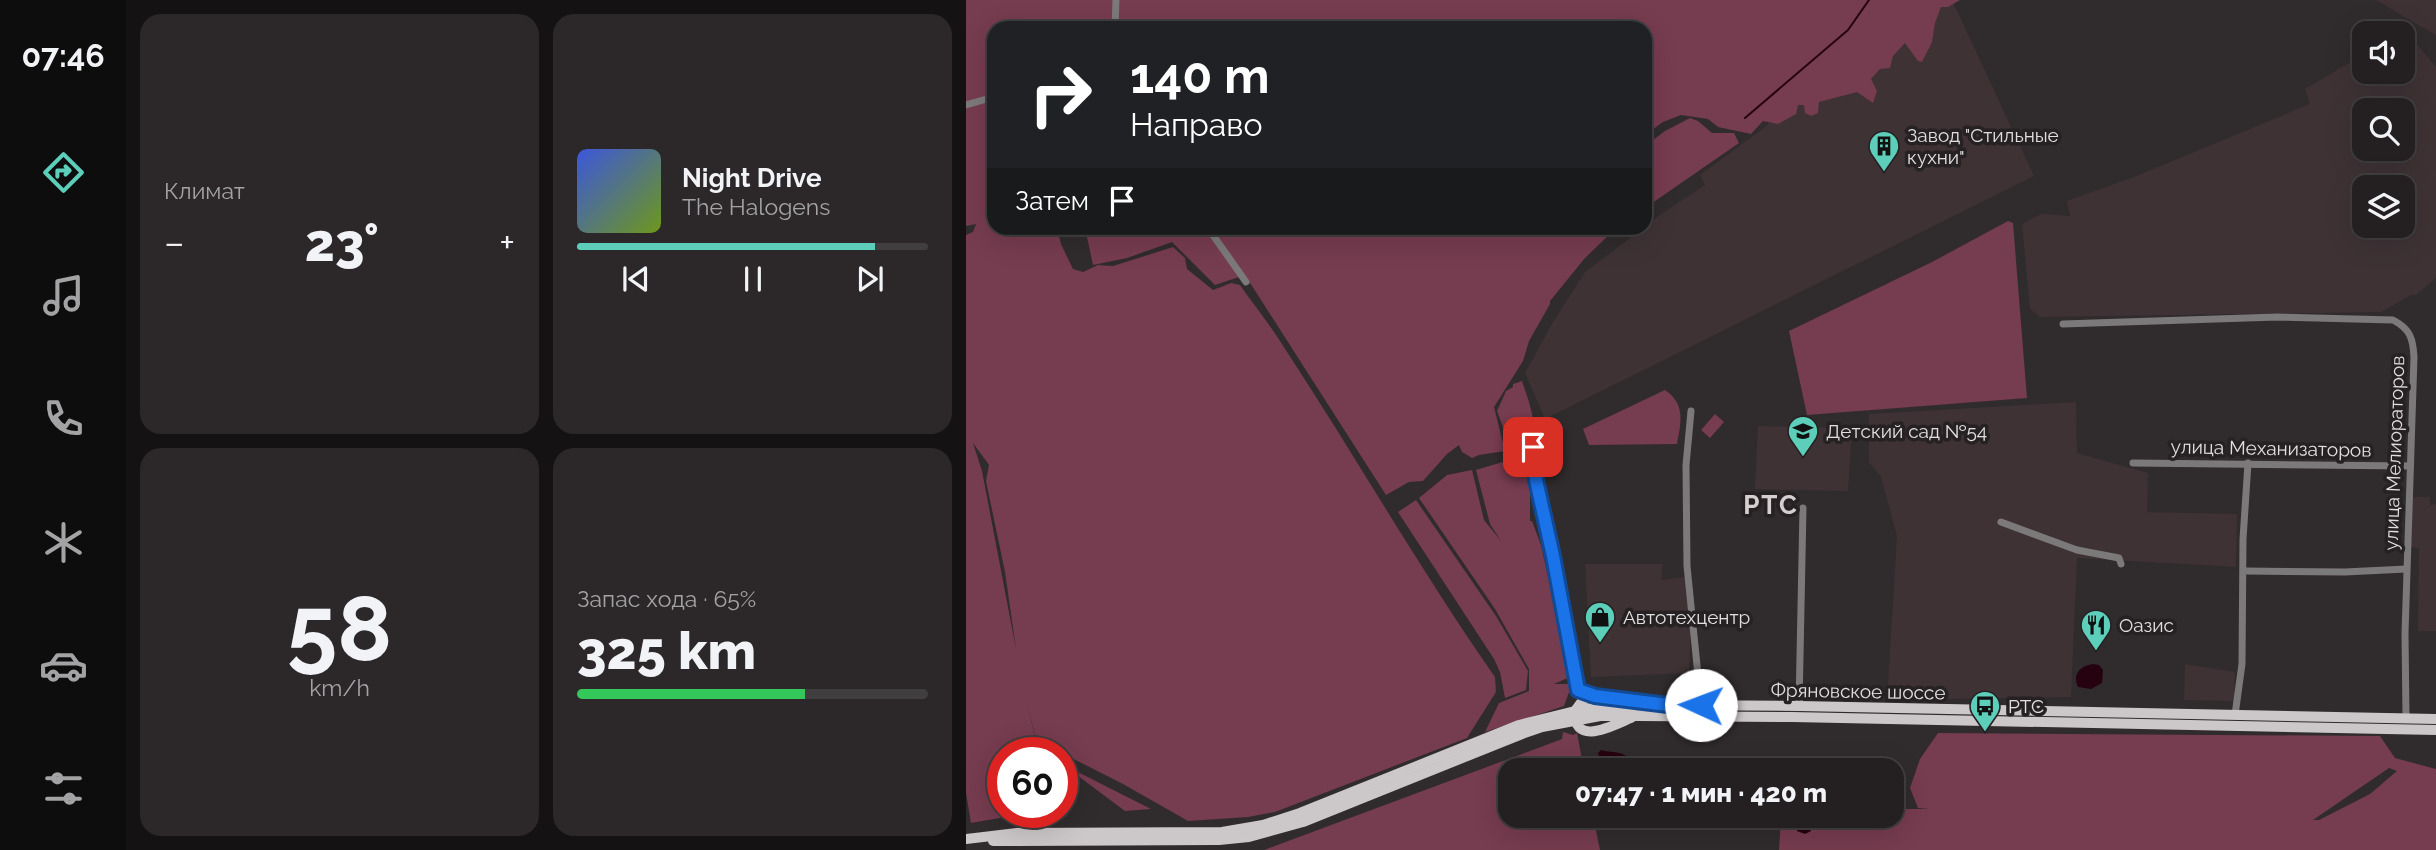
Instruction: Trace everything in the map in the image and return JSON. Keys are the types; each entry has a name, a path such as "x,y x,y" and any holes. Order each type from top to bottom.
{"main road":[{"path":"1578,690 1595,696 1668,705"},
{"path":"1575,715 1578,690"},
{"path":"1555,716 1568,707 1578,690"},
{"path":"1575,715 1583,700 1595,696"},
{"name":"Фряновское шоссе","path":"966,846 1249,837 1303,822 1522,734 1575,715 1608,707 1799,706 2436,719"},
{"name":"Фряновское шоссе","path":"966,839 1017,833 1222,832 1263,825 1300,813 1479,740 1555,716 1575,715"},
{"name":"Фряновское шоссе","path":"1575,715 1581,728 1593,732 1634,716 2436,730"}],"street":[{"path":"1115,21 1116,0"},
{"path":"966,105 987,99"},
{"path":"1213,235 1246,282"},
{"name":"улица Мелиораторов","path":"2063,324 2277,317 2393,320 2404,326 2413,341 2406,569 2406,718"},
{"path":"1691,411 1686,465 1687,566 1701,705"},
{"path":"1533,447 1536,480 1578,690"},
{"name":"улица Механизаторов","path":"2133,463 2410,466"},
{"path":"2235,715 2242,664 2245,570 2243,539 2248,463"},
{"path":"1799,706 1802,508"},
{"path":"2001,522 2077,550 2119,558 2121,564"},
{"path":"2245,570 2345,572 2406,569"}],"shaded area":[{"path":"966,0 1960,0 1948,7 1941,7 1932,42 1922,62 1918,61 1905,43 1893,56 1890,68 1880,69 1871,79 1877,91 1873,103 1857,92 1819,102 1818,113 1811,116 1805,113 1804,105 1798,105 1796,114 1778,124 1763,121 1751,134 1718,127 1708,119 1681,115 1652,130 1652,21 987,21 987,235 1059,235 1073,269 1083,272 1098,265 1113,266 1173,247 1185,258 1187,269 1213,290 1231,283 1240,285 1280,341 1495,677 1496,692 1467,738 1275,812 1248,817 1188,821 1078,761 1078,737 1037,737 1035,734 1036,737 987,737 987,820 971,823 966,793 966,235 973,232 976,224 966,226","holes":["973,443 989,465 986,481 1005,572 1016,649 982,471"]},
{"path":"1914,0 1952,0 2034,176 1545,419 1525,373 1585,272 1634,235 1652,235 1652,221 1705,185 1700,175 1761,130"},
{"path":"2376,0 2436,0 2436,35"},
{"path":"2415,42 2436,67 2436,278 2416,295 2411,295 2381,312 2040,317 2030,309 2022,224 2041,214 2070,216 2067,201 2134,177 2310,104 2305,89 2352,61 2352,84 2415,84"},
{"path":"1690,118 1712,133 1734,133 1739,143 1652,203 1652,141"},
{"path":"2008,221 2013,223 2027,398 1807,415 1789,331 1932,262"},
{"path":"1087,235 1609,235 1585,258 1550,301 1529,341 1523,361 1494,407 1505,451 1472,458 1462,452 1459,445 1447,454 1423,481 1409,482 1386,495 1245,275 1215,285 1172,242 1127,258 1093,265"},
{"path":"1522,381 1534,425 1531,437 1516,447 1509,443 1497,411 1506,391 1513,387 1513,384"},
{"path":"1665,390 1672,395 1679,408 1677,444 1589,445 1583,429"},
{"path":"2076,402 2077,453 2148,473 2147,512 2237,514 2236,567 2077,558 2071,697 1887,700 1897,536 1881,477 1869,462 1869,414"},
{"path":"1715,414 1724,422 1710,438 1701,430"},
{"name":"Детский сад №54","path":"1758,426 1852,428 1848,491 1755,489"},
{"path":"1506,461 1513,465 1524,464 1530,485 1530,521 1541,545 1570,677 1554,684 1572,684 1564,706 1485,732 1499,703 1529,691 1529,669 1495,609 1419,498 1447,475 1472,470 1484,520 1501,541 1490,524 1476,470"},
{"path":"2413,497 2430,497 2430,505 2436,504 2436,631 2418,631 2419,548 2409,547"},
{"path":"1416,500 1496,616 1528,671 1526,690 1505,698 1500,672 1494,659 1398,512"},
{"path":"1585,564 1663,564 1661,580 1687,577 1692,598 1689,673 1591,677"},
{"path":"2093,664 2099,665 2103,670 2102,683 2091,689 2078,687 2078,671"},
{"path":"2185,664 2235,672 2234,701 2184,700"},
{"path":"1563,732 1573,735 1577,733 1582,758 1511,758 1562,739"},
{"path":"1938,733 2380,736 2395,758 2436,769 2436,850 1779,850 1780,828 1904,828 1904,809 1929,809 1918,808 1910,788 1920,759","holes":["2389,768 2397,771 2370,794 2319,820 2313,820"]},
{"path":"1601,750 1619,753 1628,758 1599,758 1598,753"},
{"path":"1498,763 1498,828 1595,828 1600,850 1264,850"},
{"path":"1078,772 1151,809 1125,811 1078,776"},
{"path":"1797,828 1810,828 1811,831 1805,834 1797,831"}],"waterway":[{"path":"1745,118 1848,30 1869,0"}],"place":[{"name":"Завод \"Стильные кухни\"","path":"1884,173"},
{"name":"Детский сад №54","path":"1803,458"},
{"name":"Автотехцентр","path":"1600,644"},
{"name":"Оазис","path":"2096,652"},
{"name":"РТС","path":"1985,733"}],"district":[{"name":"РТС","path":"1771,505"}],"route":[{"path":"1533,447 1536,480 1578,690 1595,696 1668,705 1701,705"}]}
